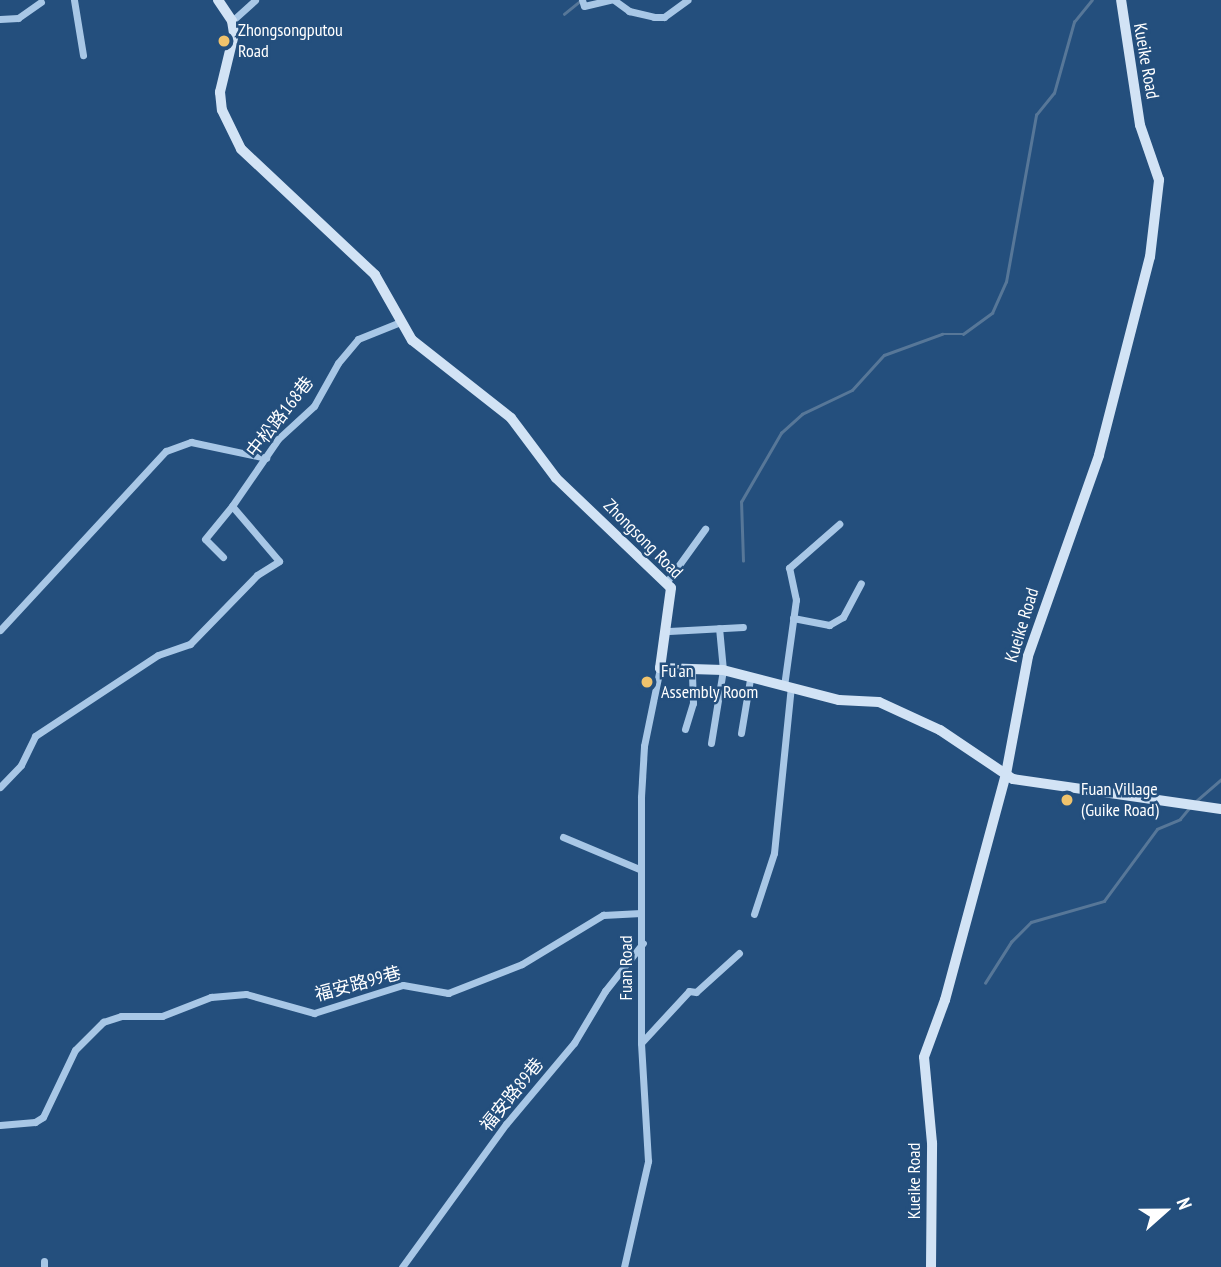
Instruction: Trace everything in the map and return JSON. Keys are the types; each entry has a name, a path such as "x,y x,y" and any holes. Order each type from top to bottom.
{"street":[{"path":"74,0 83,55"},
{"path":"218,0 232,21 255,0"},
{"path":"582,0 584,6 613,0 629,11 653,18 664,16 687,0"},
{"name":"Kueike Road","path":"931,1267 932,1143 924,1057 948,990 1006,774 1028,656 1100,455 1150,257 1159,180 1140,125 1121,0"},
{"path":"0,19 18,18 41,2"},
{"name":"Zhongsong Road","path":"232,21 234,34 220,92 222,110 241,149 375,275 400,322 429,357 511,418 556,478 666,583 673,597 660,668"},
{"name":"中松路168巷","path":"223,557 205,539 232,506 278,439 314,406 338,363 358,339 400,322"},
{"path":"1,627 166,451 191,442 266,458"},
{"path":"0,788 21,765 34,736 158,655 190,644 257,575 279,561 232,506"},
{"path":"754,914 774,853 796,600 789,568 839,524"},
{"path":"666,583 705,529"},
{"path":"793,618 829,625 843,617 861,583"},
{"path":"668,631 743,627"},
{"path":"711,743 723,670 719,628"},
{"path":"660,668 723,670 839,700 879,702 940,730 1006,774 1036,783 1221,809"},
{"name":"Fuan Road","path":"624,1267 649,1161 641,1043 643,942 639,869 644,746 660,668"},
{"path":"685,729 693,703 692,669"},
{"path":"741,733 751,679"},
{"path":"563,836 639,869"},
{"name":"福安路99巷","path":"0,1125 35,1122 43,1117 75,1049 103,1022 121,1017 162,1016 211,996 246,994 314,1013 404,985 448,993 522,964 603,915 641,913"},
{"name":"福安路89巷","path":"402,1267 506,1124 574,1043 605,991 643,942"},
{"path":"641,1043 689,991 696,992 738,953"}],"waterway":[{"path":"743,561 741,502 781,433 802,414 852,390 884,355 942,334 963,334 992,313 1006,282 1036,115 1054,93 1074,22 1092,0"},
{"path":"564,14 580,1"},
{"path":"1195,802 1221,779"},
{"path":"985,983 1011,942 1031,922 1104,901 1157,829 1180,819 1190,807"}],"place":[{"name":"Zhongsongputou Road","path":"224,41"},
{"name":"Fu'an Assembly Room","path":"647,682"},
{"name":"Fuan Village (Guike Road)","path":"1067,800"}]}
